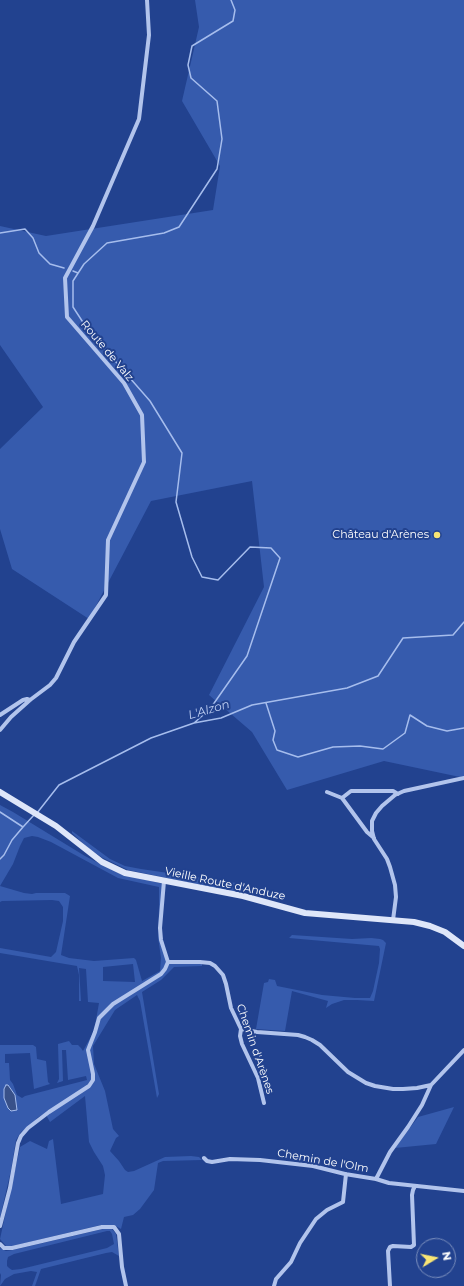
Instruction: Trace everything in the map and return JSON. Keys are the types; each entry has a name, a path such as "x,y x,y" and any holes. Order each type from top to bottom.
{"street":[{"name":"Route de Valz","path":"0,730 11,717 50,685 56,678 74,642 106,595 108,540 144,462 142,415 124,383 67,317 65,278 92,226 139,119 149,35 147,0"},
{"path":"0,715 22,700 30,700"},
{"path":"374,839 372,822 376,813 382,806 398,794 416,788 464,778"},
{"path":"342,798 351,791 393,791 398,794"},
{"name":"Vieille Route d'Anduze","path":"0,792 56,826 102,862 125,873 243,896 306,913 414,922 445,932 464,946"},
{"path":"328,792 342,798 367,832 374,839 387,859 393,879 396,897 393,920"},
{"path":"0,1226 10,1188 18,1143 21,1136 28,1128 49,1112 89,1086 93,1080 94,1074 88,1050 99,1018 113,1004 161,974 165,969 168,962 161,940 160,928 164,881"},
{"name":"Chemin d'Arènes","path":"168,962 205,962 210,963 220,971 225,979 232,1008 241,1029 240,1036 242,1044 258,1078 264,1103"},
{"path":"241,1029 305,1037 320,1045 348,1072 366,1083 375,1086 403,1089 431,1085"},
{"path":"376,1179 390,1152 422,1105 431,1085 464,1050"},
{"name":"Chemin de l'Olm","path":"204,1158 207,1161 212,1162 230,1159 260,1160 313,1166 385,1182 464,1191"},
{"path":"274,1286 276,1280 291,1262 300,1243 316,1219 327,1210 343,1202 346,1174"},
{"path":"390,1286 389,1248 393,1246 410,1247 414,1245 412,1195 415,1186"},
{"path":"0,1244 4,1248 12,1248 102,1227 114,1227 119,1234 122,1267 126,1286"}],"shaded area":[{"path":"195,0 464,0 464,776 460,777 384,761 287,790 252,732 209,695 264,587 252,481 151,501 89,619 12,569 0,529 0,449 43,407 0,345 0,226 46,236 213,210 220,166 182,101 199,27"},
{"path":"0,805 85,856 120,874 164,884 160,928 168,962 202,962 202,966 174,967 161,980 142,992 159,1094 157,1098 140,1001 137,995 115,1010 93,1046 94,1064 105,1091 113,1129 119,1136 116,1138 110,1151 125,1170 128,1172 134,1171 165,1157 191,1156 199,1157 202,1160 163,1161 158,1163 154,1190 140,1209 133,1215 124,1217 121,1229 114,1225 101,1225 12,1246 6,1246 0,1239 20,1147 30,1141 47,1149 49,1141 53,1139 61,1204 103,1194 105,1175 103,1166 89,1142 85,1096 50,1122 45,1113 21,1132 16,1140 0,1218 0,1045 33,1045 36,1047 37,1059 46,1061 48,1082 50,1084 34,1089 30,1053 5,1054 5,1063 9,1063 10,1080 17,1095 22,1098 87,1080 86,1076 68,1080 66,1050 62,1050 63,1081 57,1083 59,1079 58,1044 69,1041 72,1045 78,1045 83,1051 94,1031 99,1003 88,1002 86,969 79,968 81,1001 79,1001 79,975 77,966 0,953 0,948 51,957 56,952 63,921 63,907 59,901 52,900 0,902","holes":["32,836 51,842 118,878 159,887 158,937 161,958 160,971 142,981 136,960 134,958 94,961 69,958 61,955 70,896 65,893 24,893 0,886 13,864 24,838","133,964 135,982 103,981 103,967"]},
{"path":"72,831 110,859 125,866 243,884 245,888 241,893 128,870 103,858 89,849 72,833"},
{"path":"292,935 352,939 371,938 383,940 386,943 374,1001 344,1000 332,1004 326,1008 328,1001 292,991 285,1031 256,1029 264,983 268,982 269,979 275,980 277,986 322,995 370,998 373,991 379,963 379,946 289,938"},
{"path":"6,1085 8,1085 15,1095 17,1110 11,1111 8,1108 4,1098 4,1089"},
{"path":"454,1107 436,1144 395,1148 418,1117"},
{"path":"110,1228 116,1234 119,1256 112,1252 106,1253 41,1269 35,1286 32,1286 37,1272 31,1271 14,1274 5,1279 0,1286 0,1248 6,1251 13,1250","holes":["110,1231 114,1244 107,1248 21,1269 12,1270 7,1266 8,1257 14,1254"]}],"waterway":[{"path":"194,723 210,709 247,656 280,558 271,548 250,547 218,580 202,577 192,557 176,502 182,453 150,401 88,330 73,307 73,281 84,264 107,243 164,233 179,227 217,169 222,139 217,101 191,78 188,65 192,46 233,21 235,10 231,0"},
{"path":"0,233 25,229 33,238 39,253 50,264 64,268"},
{"path":"73,271 78,273"},
{"name":"L'Alzon","path":"37,813 59,785 151,738 194,723 221,718 252,705 347,688 378,676 403,638 453,635 464,622"},
{"path":"266,703 275,731 273,740 277,750 298,757 333,747 360,746 383,749 405,733 410,715 427,726 447,731 464,728"},
{"path":"0,812 23,827"},
{"name":"L'Alzon","path":"0,859 4,855 12,840 34,815"}],"place":[{"name":"Château d'Arènes","path":"437,535"}]}
